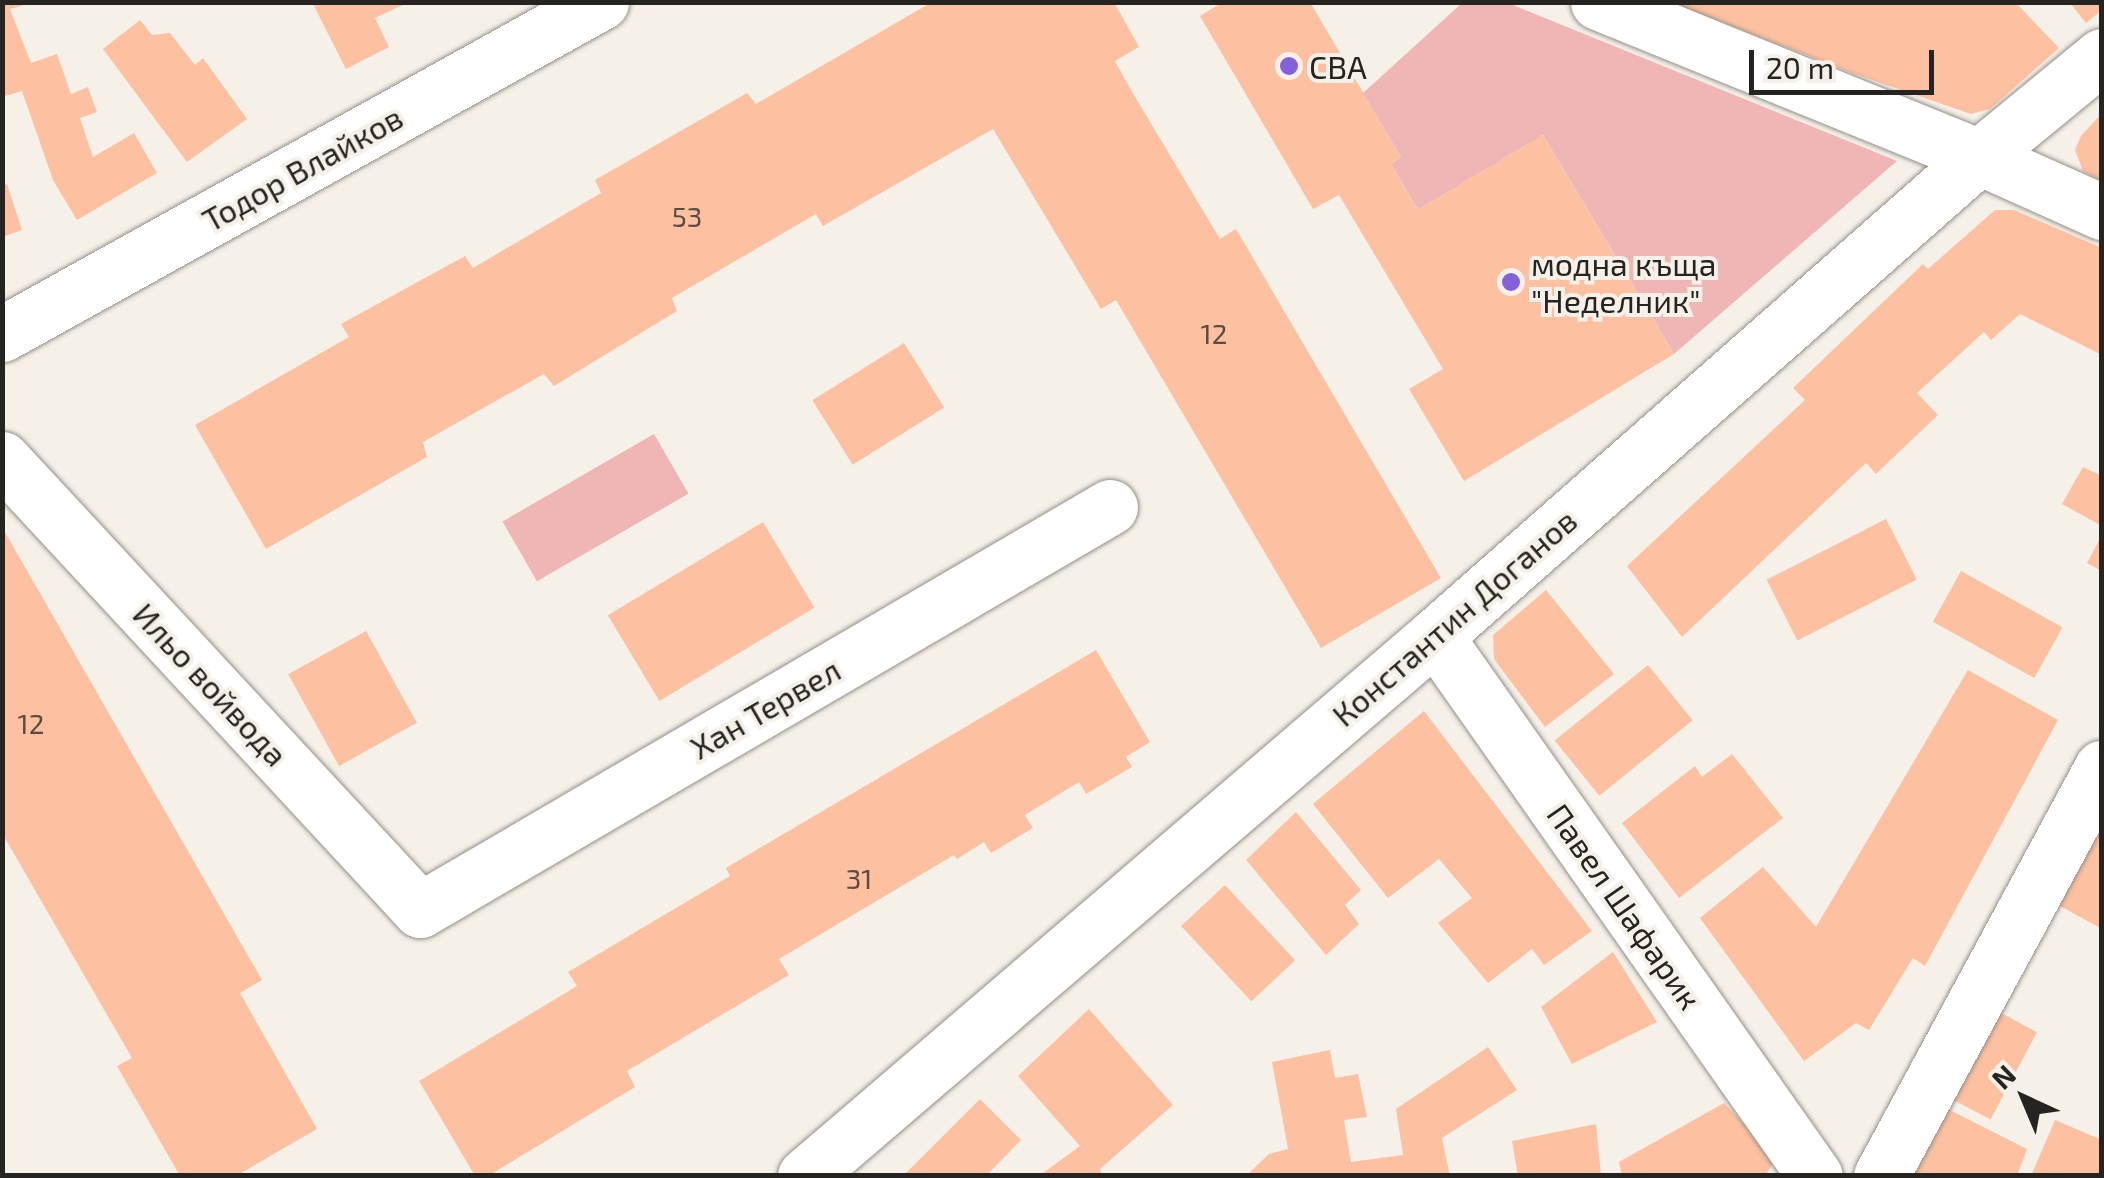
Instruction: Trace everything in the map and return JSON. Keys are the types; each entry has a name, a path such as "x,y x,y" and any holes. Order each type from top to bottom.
{"street":[{"name":"Тодор Влайков","path":"2,334 601,2"},
{"path":"1598,2 1979,157 2102,212"},
{"name":"Константин Доганов","path":"806,1176 1435,636 1979,157 2102,56"},
{"name":"Ильо войвода","path":"2,459 420,910"},
{"name":"Хан Тервел","path":"420,910 1110,507"},
{"name":"Павел Шафарик","path":"1435,636 1815,1176"},
{"path":"1881,1176 2102,768"}],"shaded area":[{"path":"1462,3 1508,3 1897,161 1674,354 1543,135 1418,210 1391,164 1401,157 1363,93"},
{"path":"654,434 688,494 537,581 502,522"}],"building":[{"path":"2,2 35,2 10,9 31,63 57,54 71,94 88,87 97,112 80,118 93,157 134,133 157,173 77,220 53,180 22,91 2,97"},
{"path":"312,2 409,2 375,18 389,47 346,69"},
{"path":"932,2 1114,2 1139,47 1115,61 1131,90 1220,239 1236,229 1441,578 1321,648 1116,300 1101,309 993,129 823,226 816,214 672,298 677,311 554,386 544,374 423,442 427,457 266,549 195,425 349,337 341,324 465,256 473,268 601,193 595,180 747,93 756,104"},
{"name":"модна къща \"Неделник\"","path":"1223,2 1310,2 1401,157 1391,164 1418,210 1543,135 1674,354 1464,481 1409,389 1443,369 1339,195 1313,209 1200,16"},
{"path":"1682,2 2015,2 2059,48 1990,109 1971,114 1852,73 1683,7"},
{"path":"2069,2 2102,2 2102,10 2086,23"},
{"path":"140,20 152,35 170,33 195,65 203,58 247,119 187,162 103,49"},
{"path":"2102,113 2102,181 2083,171 2075,150 2081,136"},
{"path":"7,184 22,230 2,237 2,186"},
{"path":"1995,210 2014,210 2102,248 2102,355 2020,314 1991,340 1984,332 1917,393 1938,415 1876,474 1866,463 1682,637 1627,566 1805,400 1793,388 1923,264 1928,269"},
{"path":"904,343 944,407 853,465 812,400"},
{"path":"2083,467 2102,476 2102,526 2062,504"},
{"path":"1886,519 1917,580 1797,640 1767,580"},
{"path":"763,522 815,608 659,701 608,615"},
{"path":"2,527 262,980 240,993 317,1129 236,1176 180,1176 117,1066 132,1058 2,833"},
{"path":"2102,535 2102,571 2087,563"},
{"path":"1961,571 2062,627 2034,678 1933,622"},
{"path":"1546,590 1614,674 1545,727 1494,659 1493,635"},
{"path":"366,631 417,723 339,766 288,674"},
{"path":"1096,650 1150,742 1126,757 1132,767 1086,794 1079,782 1025,815 1033,828 991,853 984,842 957,859 954,855 779,959 789,975 627,1071 635,1087 488,1176 475,1176 419,1081 577,986 568,972 730,876 726,868"},
{"path":"1648,665 1693,720 1599,796 1555,741"},
{"path":"1968,670 2058,720 1925,966 1913,958 1869,1030 1856,1023 1804,1061 1700,918 1763,867 1816,927"},
{"path":"1424,711 1592,931 1544,965 1532,949 1488,983 1438,923 1472,898 1439,859 1388,898 1313,804"},
{"path":"1732,754 1783,818 1679,898 1622,823 1695,766 1702,777"},
{"path":"2102,796 2102,929 2044,897"},
{"path":"1296,812 1361,890 1345,905 1359,924 1326,955 1246,860"},
{"path":"1225,885 1295,960 1251,1001 1181,926"},
{"path":"1613,952 1657,1022 1572,1064 1541,1007"},
{"path":"1984,1004 2037,1032 1990,1120 1938,1091"},
{"path":"1089,1009 1173,1105 1100,1169 1102,1176 1039,1176 1080,1146 1018,1076"},
{"path":"1488,1047 1517,1090 1442,1138 1450,1176 1246,1176 1269,1154 1288,1149 1272,1062 1330,1050 1335,1078 1358,1074 1367,1117 1344,1120 1351,1162 1403,1155 1396,1109"},
{"path":"980,1099 1021,1140 986,1176 903,1176"},
{"path":"1932,1101 2027,1149 2017,1176 1895,1176"},
{"path":"1724,1103 1777,1157 1765,1176 1622,1176 1619,1162"},
{"path":"2055,1120 2102,1140 2102,1176 2031,1176"},
{"path":"1596,1124 1601,1176 1518,1176 1512,1141"}],"place":[{"name":"CBA","path":"1289,66"},
{"name":"модна къща \"Неделник\"","path":"1511,282"}]}
